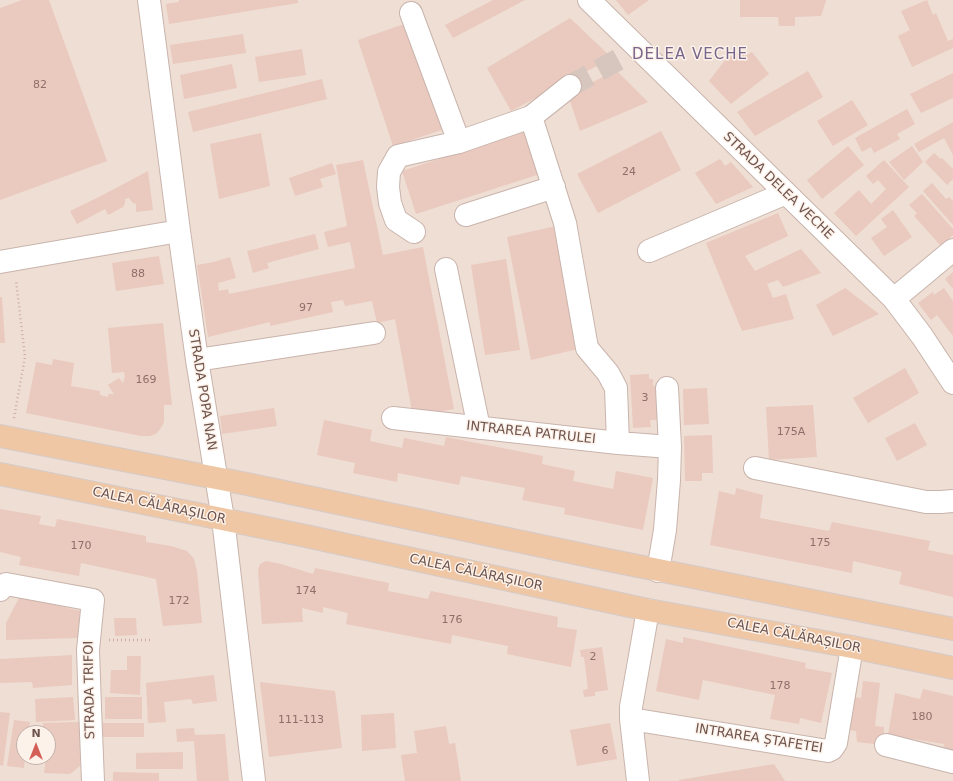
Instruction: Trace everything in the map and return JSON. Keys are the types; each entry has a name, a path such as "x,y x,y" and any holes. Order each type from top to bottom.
{"main road":[{"path":"5,437 217,478 658,570 953,629"},
{"name":"CALEA CĂLĂRAȘILOR","path":"0,474 301,535 648,610 852,647 953,668"}],"street":[{"name":"STRADA POPA NAN","path":"148,0 179,231 212,456 223,519 254,781"},
{"name":"STRADA DELEA VECHE","path":"589,0 632,54 660,71 894,299 922,336 953,383"},
{"path":"411,13 459,142"},
{"path":"414,232 396,220 390,203 388,187 389,172 398,156 459,142 531,117 570,86"},
{"path":"531,117 565,223 587,348 608,374 616,388 618,443"},
{"path":"466,214 554,187"},
{"path":"648,251 786,194"},
{"path":"7,260 179,231"},
{"path":"894,299 953,250"},
{"path":"446,269 479,428"},
{"path":"198,360 374,333"},
{"path":"658,570 665,530 669,480 670,447 667,388"},
{"name":"INTRAREA PATRULEI","path":"393,418 618,443 670,447"},
{"path":"755,468 926,502 953,501"},
{"name":"STRADA TRIFOI","path":"0,590 6,584 93,600 89,641 93,781"},
{"path":"638,781 631,707 648,610"},
{"name":"INTRAREA ȘTAFETEI","path":"631,719 828,750 832,749 836,744 852,647"},
{"path":"886,745 953,762"}],"path":[{"path":"5,437 24,357 7,260"},
{"path":"89,641 150,640"}],"shaded area":[{"path":"0,0 953,0 953,781 0,781"}],"building":[{"path":"22,0 49,0 107,161 0,200 0,8"},
{"path":"179,0 298,0 298,3 169,24 166,4 179,2"},
{"path":"493,0 525,0 453,38 445,25"},
{"path":"616,0 649,0 628,15"},
{"path":"740,0 826,1 821,16 795,17 795,26 779,26 778,17 740,17"},
{"path":"927,0 933,15 936,13 948,41 953,39 953,48 912,67 898,36 910,30 901,11"},
{"path":"570,18 612,58 511,111 487,68"},
{"path":"407,23 442,130 393,146 358,40"},
{"path":"243,34 246,53 173,64 170,45"},
{"path":"302,49 306,75 259,82 255,57"},
{"path":"740,51 745,56 752,52 769,74 731,104 709,81 726,59"},
{"path":"232,64 237,88 184,99 180,75"},
{"path":"616,70 648,102 580,131 568,95"},
{"path":"808,71 823,97 755,136 737,112"},
{"path":"953,73 953,98 921,113 910,94"},
{"path":"322,79 327,99 193,132 188,112"},
{"path":"852,100 868,125 833,146 817,121"},
{"path":"907,109 915,124 897,134 900,139 874,153 871,147 862,152 855,138"},
{"path":"953,122 953,155 944,138 919,152 914,144"},
{"path":"526,131 540,174 416,214 402,171"},
{"path":"661,131 681,170 598,213 577,174"},
{"path":"261,133 270,186 219,199 210,144"},
{"path":"848,146 864,165 822,199 807,180"},
{"path":"912,146 923,162 904,180 889,162"},
{"path":"934,153 941,159 942,158 953,169 953,179 947,185 925,162"},
{"path":"720,159 725,166 731,162 753,187 716,204 695,173"},
{"path":"363,160 383,255 423,247 454,409 413,417 395,319 377,323 372,301 345,306 343,300 331,302 333,312 270,326 270,322 208,337 197,265 230,257 236,278 218,283 219,291 228,289 229,294 355,268 350,242 328,247 324,232 347,226 336,165"},
{"path":"884,160 909,187 856,236 834,213 859,190 871,204 886,189 878,180 873,184 866,176"},
{"path":"332,163 336,174 320,179 323,187 295,196 289,178"},
{"path":"148,171 153,210 136,212 136,204 129,198 125,199 123,207 108,215 105,209 77,224 70,211"},
{"path":"932,183 946,199 949,197 953,201 953,225 923,191"},
{"path":"922,194 953,229 953,235 941,246 914,216 917,213 909,205"},
{"path":"893,210 912,237 884,256 871,238 887,227 881,219"},
{"path":"778,213 788,236 745,256 755,271 801,249 821,273 783,287 778,280 767,284 773,298 786,294 794,319 742,331 706,243"},
{"path":"556,226 582,348 531,360 507,237"},
{"path":"315,234 319,249 267,263 269,268 253,273 247,251"},
{"path":"159,256 164,284 116,291 112,263"},
{"path":"506,259 520,350 485,355 471,265"},
{"path":"953,272 953,289 945,279"},
{"path":"845,288 879,314 833,336 816,305"},
{"path":"944,288 953,301 953,336 937,315 931,320 918,303 933,292 934,295"},
{"path":"0,297 2,297 5,343 0,343"},
{"path":"163,323 172,405 164,405 164,422 156,434 141,436 26,413 36,362 52,365 53,359 74,363 71,386 100,391 100,395 108,397 108,394 114,394 108,385 119,378 123,383 125,376 124,372 112,373 108,328"},
{"path":"905,368 919,393 868,423 853,398"},
{"path":"649,374 649,379 653,379 653,386 656,386 658,420 650,420 651,427 633,428 630,375"},
{"path":"707,388 709,424 684,425 683,389"},
{"path":"813,405 817,457 769,460 766,407"},
{"path":"274,408 277,426 222,434 220,416"},
{"path":"324,420 372,430 370,441 402,448 404,438 444,446 446,437 543,456 542,464 575,471 573,481 613,489 616,471 653,478 643,530 564,514 565,508 522,500 525,488 461,476 459,485 398,473 397,482 353,473 355,463 317,455"},
{"path":"915,423 927,445 897,461 885,438"},
{"path":"712,435 713,473 702,473 702,481 685,481 684,436"},
{"path":"736,488 763,495 760,518 829,531 832,522 930,541 928,550 953,555 953,597 899,584 902,572 853,561 852,573 710,545 719,491 735,495"},
{"path":"0,509 41,516 39,524 55,527 57,519 146,536 146,542 171,546 187,551 194,559 197,571 202,623 163,626 156,579 81,563 79,576 19,565 21,557 0,552"},
{"path":"266,561 313,574 315,568 389,583 388,591 428,599 431,591 558,617 557,627 577,630 571,667 507,654 508,646 452,635 451,644 346,624 348,613 323,607 323,613 302,608 303,622 262,624 258,570 260,564"},
{"path":"20,596 80,611 78,638 6,640 6,623"},
{"path":"114,618 136,618 137,635 115,636"},
{"path":"683,637 806,663 805,668 832,673 821,723 800,718 799,724 770,719 775,695 703,680 699,700 656,691 666,639 683,643"},
{"path":"602,647 608,690 595,692 595,696 584,697 583,690 588,689 584,657 581,657 580,650"},
{"path":"72,655 72,685 33,688 32,682 0,683 0,659"},
{"path":"127,656 141,656 140,695 110,693 111,670 127,670"},
{"path":"214,675 217,701 193,704 191,699 164,702 166,722 148,723 146,683"},
{"path":"863,681 880,683 875,726 884,727 883,745 857,742 856,731 850,730 853,697 861,698"},
{"path":"260,682 335,691 342,748 269,757"},
{"path":"923,689 953,696 953,753 943,752 944,744 888,735 895,693 920,699"},
{"path":"73,697 75,720 36,722 35,699"},
{"path":"105,697 142,697 142,719 105,719"},
{"path":"0,712 10,713 3,766 0,765"},
{"path":"394,713 396,748 362,751 361,715"},
{"path":"14,720 30,722 29,725 16,725 16,765 24,765 24,768 7,766"},
{"path":"80,722 80,766 70,774 44,773 45,765 56,765 56,725 43,725 43,723"},
{"path":"103,723 144,723 144,737 103,737"},
{"path":"610,723 617,759 577,766 570,730"},
{"path":"446,726 449,744 455,743 461,781 405,781 401,755 417,753 414,731"},
{"path":"194,728 195,735 225,734 229,781 197,781 194,741 177,742 176,729"},
{"path":"183,752 183,769 136,769 136,753"},
{"path":"774,764 785,781 679,781 679,780"},
{"path":"113,772 159,773 159,781 113,781"}],"tunnel":[{"path":"570,86 623,57"}],"district":[{"name":"DELEA VECHE","path":"690,55"}]}
